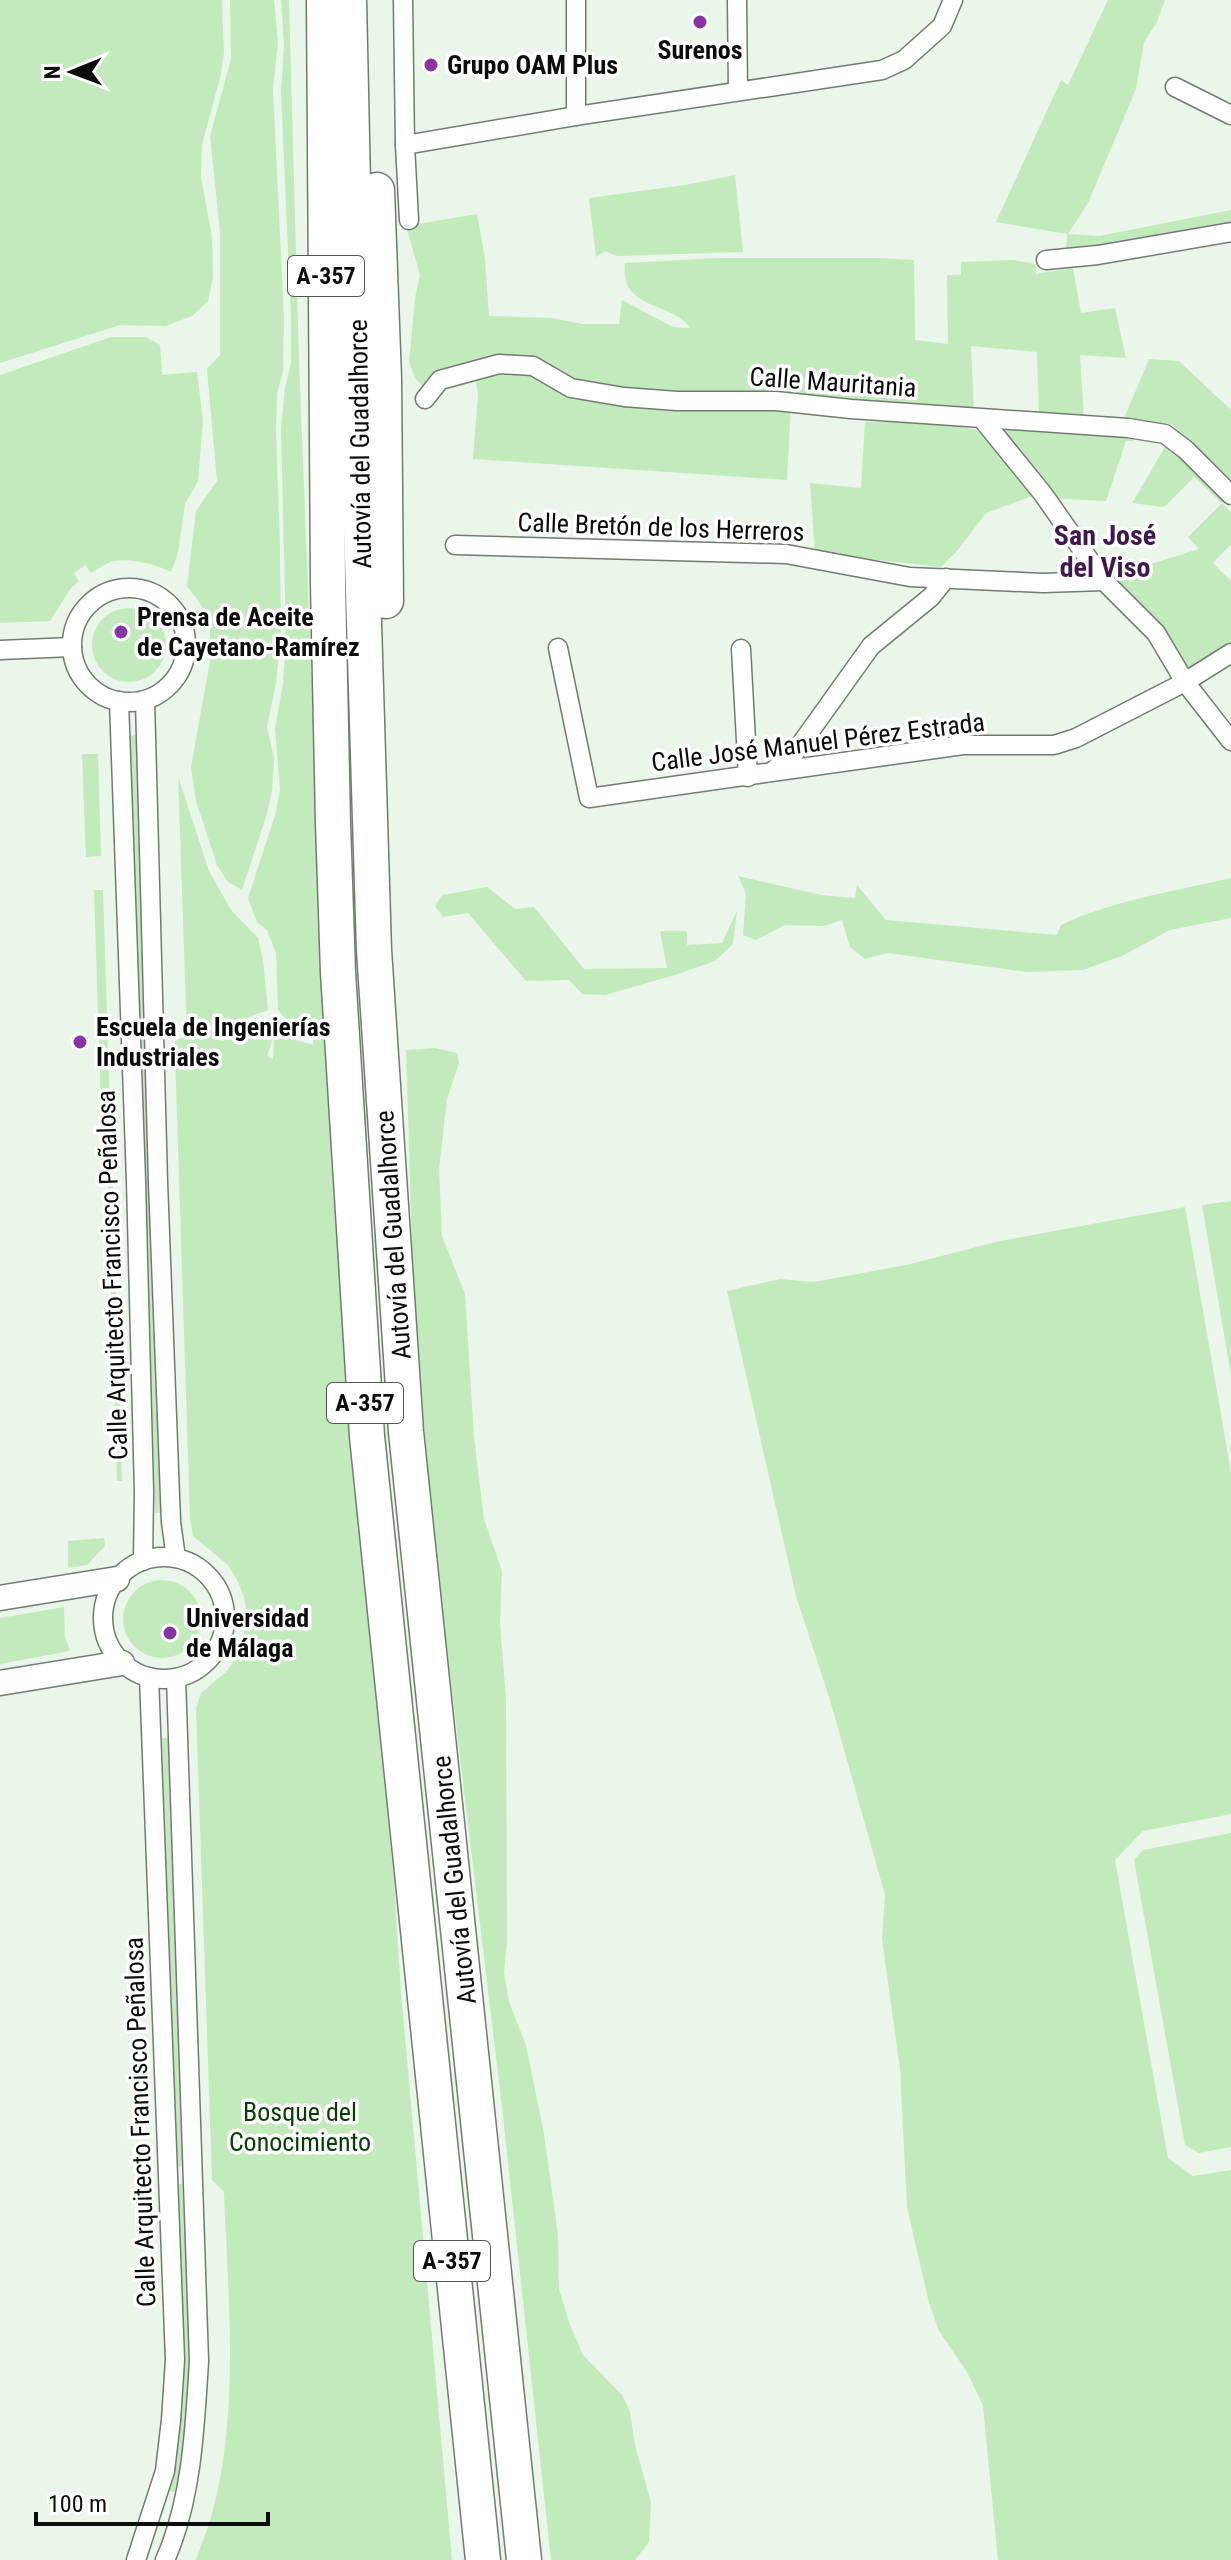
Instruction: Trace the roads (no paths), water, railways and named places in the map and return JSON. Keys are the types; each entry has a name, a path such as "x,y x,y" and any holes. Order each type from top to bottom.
{"highway":[{"path":"305,0 328,552"},
{"name":"Autovía del Guadalhorce","path":"324,0 328,552 338,972 367,1436 481,2554"},
{"name":"Autovía del Guadalhorce","path":"349,0 374,934 406,1432 524,2560"},
{"path":"372,0 384,379 386,1121"},
{"path":"500,2327 537,2560"}],"street":[{"path":"403,0 409,220"},
{"path":"576,0 576,116"},
{"path":"737,0 738,91"},
{"path":"405,145 882,70 904,60 942,26 953,0"},
{"path":"1175,87 1231,115"},
{"path":"1046,260 1229,237"},
{"name":"Calle Mauritania","path":"425,399 440,380 499,364 533,366 571,388 624,397 677,401 776,401 983,420 1128,428 1165,434 1186,450 1231,495"},
{"path":"983,420 1043,494 1104,581 1156,633 1185,682 1231,741"},
{"name":"Calle Bretón de los Herreros","path":"455,545 786,554 910,577 1043,583 1104,581"},
{"path":"772,772 793,755 871,646 931,597 946,578"},
{"path":"119,588 138,588 156,594 171,606 182,623 186,641 184,660 176,678 163,691 145,700 119,701 90,687 80,674 72,647 77,624 86,607 101,595 119,588"},
{"path":"0,650 72,647"},
{"name":"Calle José Manuel Pérez Estrada","path":"558,648 589,798 963,745 1054,745 1076,738 1185,682 1231,653"},
{"path":"741,649 748,777"},
{"name":"Calle Arquitecto Francisco Peñalosa","path":"145,700 158,1182 171,1522 176,1558"},
{"name":"Calle Arquitecto Francisco Peñalosa","path":"119,701 136,1181 143,1561"},
{"path":"159,1557 176,1558 193,1564 219,1591 224,1609 224,1627 217,1650 193,1672 176,1678 149,1677 122,1663 111,1648 104,1631 108,1595 117,1579 129,1568 159,1557"},
{"path":"0,1598 117,1579"},
{"path":"0,1683 122,1663"},
{"name":"Calle Arquitecto Francisco Peñalosa","path":"136,2560 165,2471 175,2360 149,1677"},
{"name":"Calle Arquitecto Francisco Peñalosa","path":"165,2560 173,2543 194,2442 199,2361 176,1678"}],"place":[{"name":"Surenos","path":"700,22"},
{"name":"Grupo OAM Plus","path":"431,65"},
{"name":"Prensa de Aceite de Cayetano-Ramírez","path":"121,632"},
{"name":"Escuela de Ingenierías Industriales","path":"80,1042"},
{"name":"Universidad de Málaga","path":"170,1633"}],"district":[{"name":"San José del Viso","path":"1105,551"}],"park label":[{"name":"Bosque del Conocimiento","path":"300,2127"}]}
